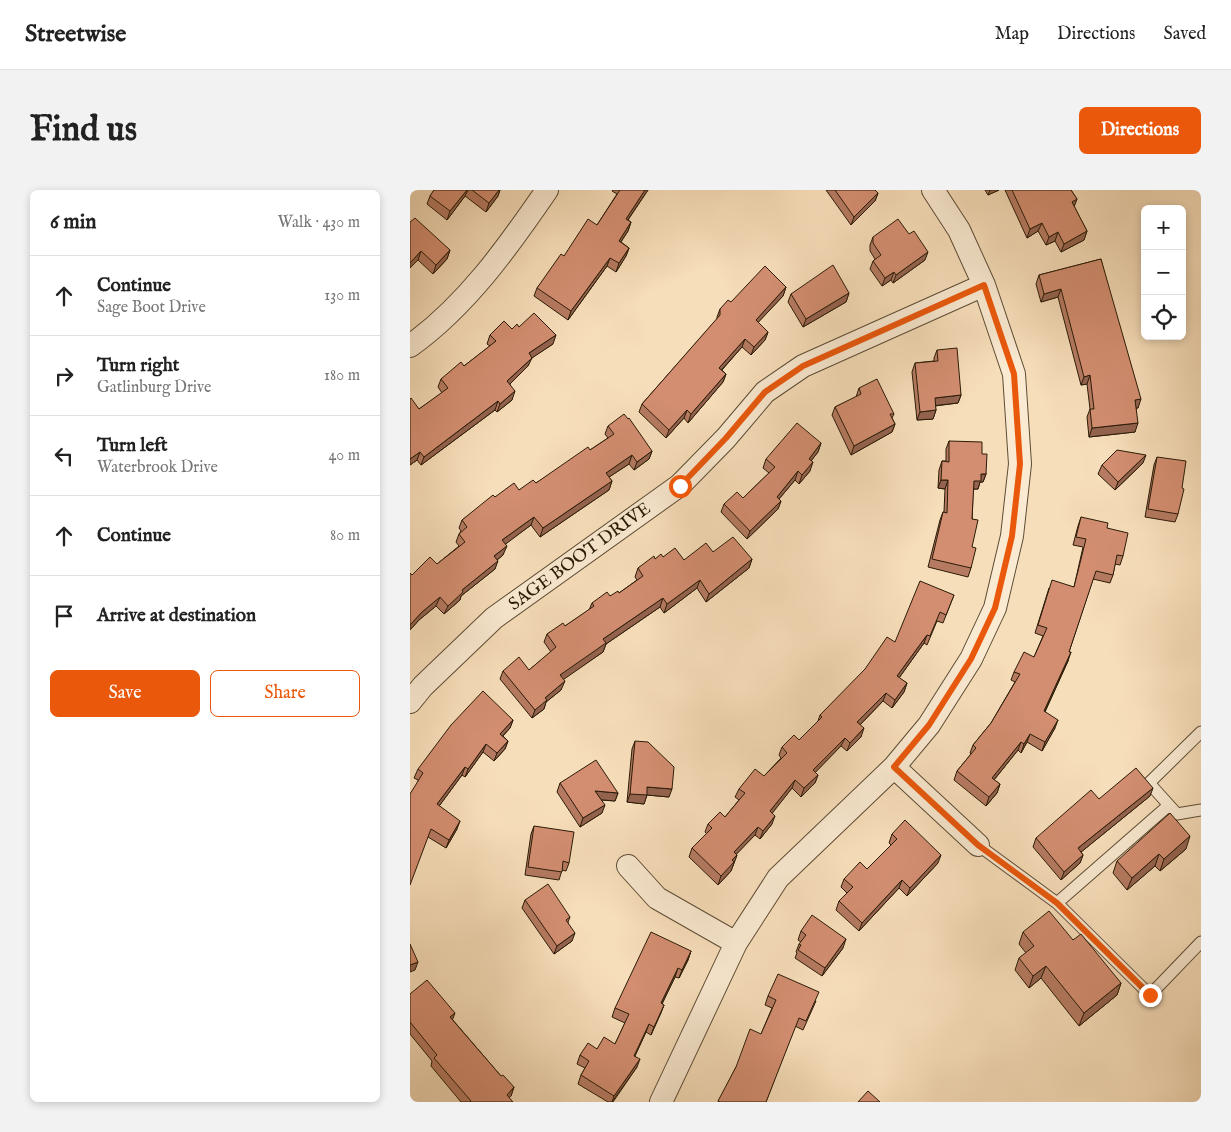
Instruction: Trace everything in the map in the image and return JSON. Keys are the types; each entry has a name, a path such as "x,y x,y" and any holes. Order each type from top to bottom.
{"street":[{"path":"410,346 430,332 502,255 547,190"},
{"path":"661,1102 736,943 778,878 894,767 929,725 971,659 995,608 1012,536 1020,464 1014,374 984,285 959,230 933,190"},
{"name":"SAGE BOOT DRIVE","path":"410,702 423,686 494,618 680,486 726,438 765,392 803,366 984,285"},
{"path":"894,767 978,845"},
{"path":"628,866 657,898 736,943"}],"lane":[{"path":"1201,732 1149,783 1177,814 1201,810"},
{"path":"1057,903 1168,806"},
{"path":"978,845 1057,903 1150,995 1201,942"}],"building":[{"path":"434,190 467,190 450,211 430,196"},
{"path":"472,190 499,190 489,203"},
{"path":"620,190 645,190 626,219 631,222 619,241 629,248 619,263 610,258 571,311 537,288 561,254 564,256 588,219 597,225"},
{"path":"835,190 875,190 878,193 854,217"},
{"path":"1012,190 1071,190 1077,199 1072,202 1087,231 1064,244 1058,232 1049,237 1042,223 1030,229"},
{"path":"415,218 450,250 436,265 421,251 410,263 410,222"},
{"path":"898,219 909,234 914,231 928,252 896,275 894,272 885,278 873,261 881,255 873,243 873,237"},
{"path":"1101,259 1141,399 1135,400 1138,423 1092,428 1090,409 1094,409 1090,375 1084,377 1061,289 1044,294 1039,275"},
{"path":"833,265 849,293 806,319 791,294"},
{"path":"765,266 786,287 756,320 768,332 754,347 745,339 719,368 726,374 691,414 687,410 669,430 642,404 720,315 720,309 728,300 731,302"},
{"path":"534,313 556,335 529,353 532,358 507,381 515,391 500,404 498,401 424,457 420,452 410,459 410,399 419,409 448,388 441,379 461,362 464,366 496,341 490,335 504,321 512,329 517,324 519,327"},
{"path":"957,348 961,395 935,398 936,410 920,412 915,363 938,361 937,350"},
{"path":"877,379 894,414 890,414 895,424 854,446 835,407 861,394 859,388"},
{"path":"624,414 629,418 652,451 637,462 632,455 606,473 612,481 543,528 534,517 502,540 507,546 494,556 498,561 462,590 463,592 448,606 440,597 410,625 410,573 412,575 430,557 437,564 465,542 459,534 467,527 462,520 493,495 495,497 514,483 519,490 533,480 536,483 588,447 590,450 614,434 608,426"},
{"path":"797,423 821,443 809,459 813,462 802,475 798,471 777,497 781,501 750,531 724,504 737,492 743,498 775,467 766,459"},
{"path":"949,441 982,442 982,454 987,454 986,474 981,474 981,481 974,481 972,519 978,520 972,547 976,548 971,568 932,559 943,512 947,513 948,480 941,480 942,461 949,462"},
{"path":"1117,450 1146,455 1118,482 1102,465"},
{"path":"1157,457 1186,461 1182,488 1184,489 1178,514 1148,509"},
{"path":"1081,517 1108,523 1107,528 1128,533 1123,556 1117,555 1113,575 1096,571 1069,652 1071,652 1044,711 1058,720 1045,742 1030,734 1024,744 1021,742 992,778 1000,784 989,797 957,771 976,748 973,745 991,723 1020,674 1014,672 1024,652 1034,657 1047,628 1038,625 1052,580 1074,587 1086,539 1076,537"},
{"path":"733,537 752,559 709,594 700,580 667,604 663,598 603,639 606,643 560,675 565,681 545,698 547,700 535,710 503,671 519,657 529,670 556,647 547,634 563,623 565,626 594,606 592,603 607,592 610,596 618,591 619,593 643,576 638,568 654,556 655,559 661,554 663,557 675,548 684,560 706,543 713,552"},
{"path":"920,581 954,595 946,615 940,612 930,636 927,635 897,676 907,683 895,700 886,693 857,722 864,728 850,743 845,738 813,770 818,775 804,788 795,780 770,811 775,816 763,831 758,827 734,852 737,855 732,860 734,862 721,876 692,848 712,828 708,824 720,812 725,817 745,793 739,789 755,769 764,776 787,753 782,747 794,735 799,740 822,717 820,715 865,669 887,637 895,642"},
{"path":"483,691 513,720 500,734 508,741 497,753 486,744 468,769 465,767 437,804 460,821 449,840 431,829 410,885 410,794 423,773 418,769 451,725"},
{"path":"635,741 648,742 674,767 672,789 647,787 647,795 630,794"},
{"path":"596,760 618,793 595,791 605,805 583,818 560,783"},
{"path":"1136,768 1153,788 1078,848 1083,855 1064,872 1036,838 1091,790 1099,799"},
{"path":"1170,813 1190,836 1164,859 1159,854 1132,878 1117,861"},
{"path":"905,820 941,855 910,888 902,880 862,923 839,901 853,887 844,879 860,862 867,869 897,839 892,834"},
{"path":"534,826 574,832 569,863 563,861 562,872 528,867"},
{"path":"548,884 570,917 566,920 575,933 557,946 525,900"},
{"path":"1049,911 1073,940 1081,934 1121,983 1084,1013 1046,966 1033,976 1019,958 1034,946 1023,932"},
{"path":"812,915 846,939 825,968 798,950 801,945 799,944 806,935 801,931"},
{"path":"651,932 691,951 682,970 678,968 661,1003 664,1005 654,1027 649,1024 634,1056 640,1059 614,1096 581,1075 589,1061 580,1055 588,1043 597,1049 604,1037 615,1044 629,1014 615,1008"},
{"path":"410,944 418,962 410,965"},
{"path":"778,974 819,992 806,1021 799,1018 766,1102 720,1102 718,1101 736,1067 750,1029 761,1034 776,1000 768,996"},
{"path":"427,980 455,1013 450,1017 501,1076 503,1075 514,1087 507,1095 513,1102 470,1102 434,1058 437,1055 410,1022 410,994"},
{"path":"868,1091 880,1102 858,1102"}],"route":[{"path":"680,486 726,438 765,392 803,366 984,285 1014,374 1020,464 1012,536 995,608 971,659 929,725 894,767 978,845 1057,903 1117,960 1150,995"}]}
